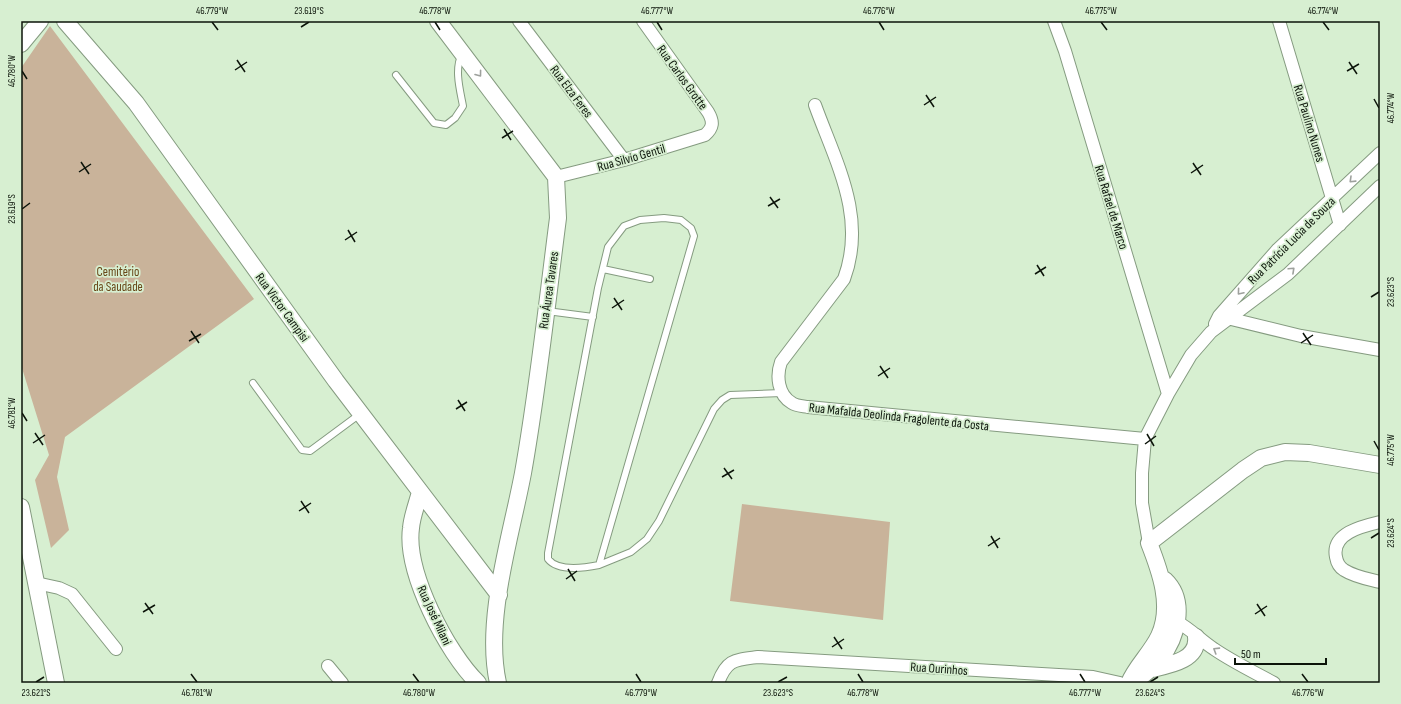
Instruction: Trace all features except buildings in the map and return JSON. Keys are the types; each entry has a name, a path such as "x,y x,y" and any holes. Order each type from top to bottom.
{"street":[{"path":"21,44 40,21"},
{"name":"Rua Victor Campisi","path":"65,21 136,103 360,414 499,595"},
{"path":"438,21 556,177"},
{"name":"Rua Elza Feres","path":"519,21 624,160"},
{"name":"Rua Carlos Grotte","path":"643,21 711,118 712,124 710,130 705,135"},
{"name":"Rua Rafael de Marco","path":"1054,21 1065,51 1168,394"},
{"name":"Rua Paulino Nunes","path":"1279,21 1340,225"},
{"path":"782,393 778,372 781,362 844,279 849,264 853,241 851,207 815,105"},
{"name":"Rua Silvio Gentil","path":"556,177 624,160 705,135"},
{"name":"Rua Patrícia Lucia de Souza","path":"1161,576 1149,542 1142,503 1142,473 1145,440 1168,394 1191,355 1223,318 1278,249 1333,199 1380,153"},
{"name":"Rua Áurea Tavares","path":"499,595 523,472 546,311 558,218 556,177"},
{"name":"Rua Patrícia Lucia de Souza","path":"1223,318 1288,274 1380,186"},
{"path":"1223,318 1301,336 1379,349"},
{"name":"Rua Mafalda Deolinda Fragolente da Costa","path":"782,393 792,403 808,407 1145,440"},
{"path":"1149,542 1243,470 1262,458 1285,452 1309,453 1380,465"},
{"name":"Rua José Milani","path":"420,492 410,529 414,560 421,590 449,647 467,673 478,683"},
{"path":"21,507 56,683"},
{"path":"1380,522 1362,526 1350,532 1342,538 1336,554 1337,563 1343,570 1380,582"},
{"path":"1161,576 1169,584 1175,597 1178,610 1176,622"},
{"path":"1149,662 1164,623 1161,576"},
{"path":"36,582 59,588 72,594 116,649"},
{"path":"498,683 494,663 499,595"},
{"path":"1176,622 1188,628 1196,637 1216,651 1274,683"},
{"path":"1130,683 1133,673 1149,662 1163,642 1172,623 1176,622"},
{"path":"1149,662 1172,664 1183,660 1194,651 1197,645 1196,637"},
{"name":"Rua Ourinhos","path":"718,683 728,666 735,660 758,657 1093,677 1120,683"},
{"path":"328,666 342,683"}],"lane":[{"path":"396,75 434,123 446,125 456,118 463,106 459,82 458,61 463,53"},
{"path":"599,565 694,236 691,228 681,220 664,218 640,220 624,226 608,247 593,317 548,558 555,565 580,568 599,565 631,552 647,539 660,521 714,409 722,400 730,395 782,393"},
{"path":"604,269 650,279"},
{"path":"546,311 593,317"},
{"path":"253,383 302,450 310,451 360,414"}],"green space":[{"name":"Cemitério da Saudade","path":"50,26 254,299 65,437 57,477 69,530 51,548 35,480 49,455 21,365 21,68"},
{"path":"742,504 890,522 883,620 730,601"}]}
